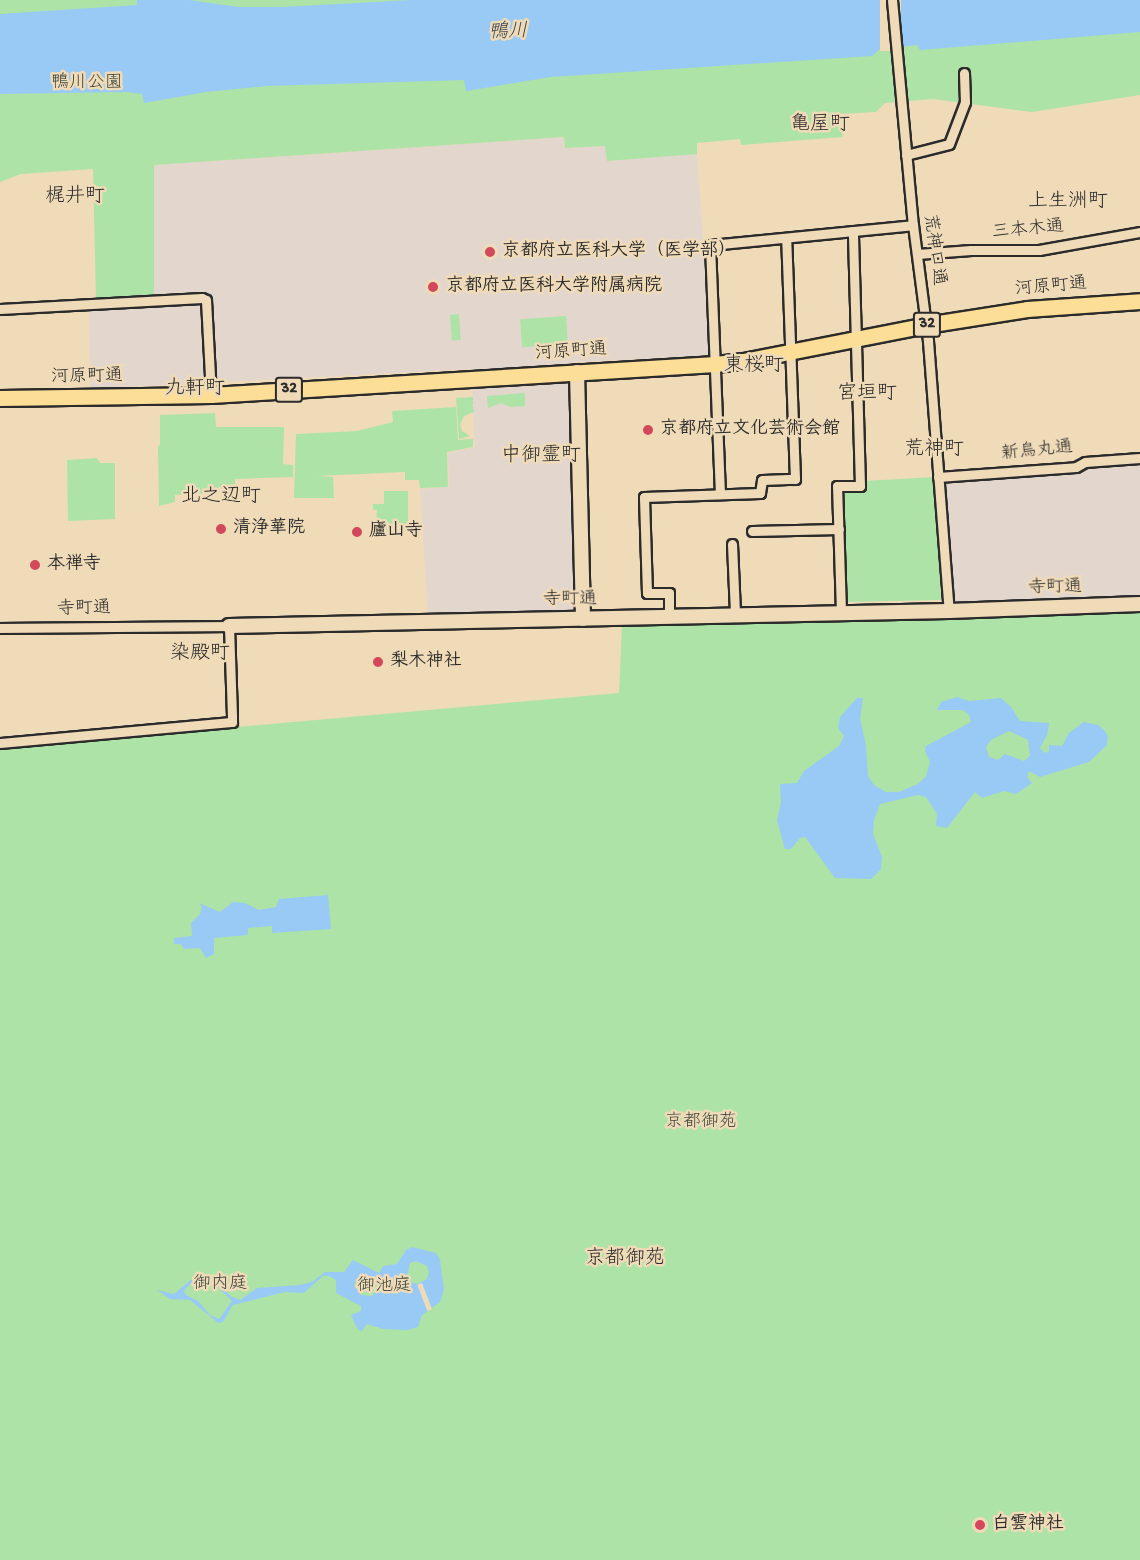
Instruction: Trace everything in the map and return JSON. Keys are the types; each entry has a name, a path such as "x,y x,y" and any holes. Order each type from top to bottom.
{"main road":[{"name":"河原町通","path":"0,398 211,395 715,364 790,353 926,325 1044,306 1140,301"}],"street":[{"name":"荒神口通","path":"892,0 913,225 926,325 949,611"},
{"path":"906,155 949,144 965,102 964,73"},
{"path":"720,494 710,245 913,225"},
{"path":"841,612 837,486 860,486 853,231"},
{"name":"三本木通","path":"917,254 971,250 1039,250 1140,232"},
{"path":"669,616 669,593 647,593 644,497 760,493 762,480 795,479 786,238"},
{"path":"0,309 202,298 206,300 211,395"},
{"path":"577,372 584,619"},
{"name":"新烏丸通","path":"938,477 1076,467 1085,462 1140,458"},
{"path":"752,531 838,529"},
{"path":"732,544 735,614"},
{"name":"寺町通","path":"0,628 584,619 949,611 1140,604"},
{"path":"0,743 232,722 229,626"}],"shaded area":[{"path":"564,137 565,148 606,146 607,161 697,154 712,356 574,362 570,421 574,611 428,613 420,489 449,487 448,453 475,447 471,369 90,389 89,300 154,297 154,165"},
{"path":"1140,462 1140,596 953,605 946,480 1081,473 1087,465"}],"green space":[{"name":"鴨川公園","path":"0,0 1140,0 1140,95 1032,112 933,99 885,103 876,112 840,114 843,137 741,145 740,139 697,143 697,154 607,161 605,146 565,148 564,137 154,165 154,297 96,300 93,169 21,174 0,182"},
{"path":"459,314 461,340 452,341 450,315"},
{"path":"566,316 568,344 522,347 520,319"},
{"path":"525,393 525,406 510,407 501,403 488,408 487,396"},
{"path":"473,397 473,405 470,406 473,406 474,412 464,416 460,425 462,431 470,436 459,439 456,398"},
{"path":"456,407 458,440 473,439 473,447 447,452 448,487 420,488 419,480 405,480 405,472 317,476 333,477 334,498 294,498 296,434 357,431 393,422 392,411"},
{"path":"215,413 216,427 284,427 283,464 293,465 293,477 235,479 235,486 219,487 219,493 175,495 175,502 159,506 160,415"},
{"path":"97,458 100,463 115,463 115,519 68,521 67,460"},
{"path":"935,477 941,600 845,602 841,491 864,490 864,481"},
{"path":"384,491 408,491 408,532 371,532 371,525 376,525 377,510 373,510 373,504 384,504"},
{"name":"京都御苑","path":"1140,609 1140,1560 0,1560 0,748 619,693 622,625"}],"water":[{"name":"鴨川","path":"137,0 189,0 239,7 283,7 411,0 1140,0 1140,32 920,50 917,45 880,49 872,56 551,77 466,91 464,80 267,86 206,92 144,103 142,94 126,92 0,94 0,14 137,5"},
{"path":"957,697 969,701 1001,698 1011,707 1020,721 1049,723 1047,735 1040,748 1045,753 1049,751 1049,745 1062,746 1069,733 1084,722 1098,725 1104,730 1108,736 1107,745 1089,762 1040,777 1029,771 1027,777 1032,783 1016,794 1004,791 982,798 975,792 947,828 936,826 937,814 926,797 918,795 880,804 874,820 873,834 882,857 881,869 871,879 835,878 805,837 800,838 791,849 785,849 777,821 781,802 780,784 797,783 804,771 839,746 844,736 838,728 840,717 857,698 863,698 860,719 866,745 868,776 874,785 886,792 899,792 918,784 926,776 930,762 925,751 926,746 971,722 969,715 963,710 937,710 941,702","holes":["1009,731 1028,740 1030,756 1024,761 1005,754 998,760 989,757 986,747 991,740"]},
{"path":"328,895 331,929 272,933 272,926 248,928 248,935 214,938 214,954 206,958 200,948 184,949 181,944 174,944 174,938 192,936 191,923 200,914 202,907 199,903 220,912 233,902 245,903 259,910 276,907 279,899"},
{"path":"412,1247 436,1253 440,1260 444,1290 440,1302 422,1315 418,1327 408,1330 383,1329 367,1324 362,1331 358,1330 351,1315 361,1311 361,1306 336,1293 336,1280 329,1276 323,1276 304,1293 285,1292 233,1305 223,1322 218,1323 190,1300 170,1299 157,1290 174,1294 192,1279 201,1279 220,1284 230,1296 240,1300 257,1288 300,1285 312,1282 325,1272 344,1272 353,1260 379,1273 383,1266 397,1264 406,1250","holes":["416,1261 427,1266 429,1272 427,1279 417,1284 411,1282 407,1276 410,1263","360,1276 374,1279 377,1289 372,1296 361,1295 354,1285","200,1281 218,1287 232,1301 219,1319 210,1315 198,1301 186,1295 184,1291 191,1283","395,1283 401,1286 403,1291 385,1293 384,1288"]}],"pier":[{"path":"880,0 901,0 901,51 880,51"},
{"path":"422,1283 432,1309 427,1311 417,1285"}],"place":[{"name":"京都府立医科大学（医学部）","path":"490,252"},
{"name":"京都府立医科大学附属病院","path":"433,287"},
{"name":"京都府立文化芸術会館","path":"648,430"},
{"name":"清浄華院","path":"221,529"},
{"name":"廬山寺","path":"357,532"},
{"name":"本禅寺","path":"35,565"},
{"name":"梨木神社","path":"378,662"},
{"name":"白雲神社","path":"980,1525"}],"district":[{"name":"亀屋町","path":"820,125"},
{"name":"梶井町","path":"75,197"},
{"name":"上生洲町","path":"1068,202"},
{"name":"東桜町","path":"754,366"},
{"name":"九軒町","path":"195,389"},
{"name":"宮垣町","path":"867,394"},
{"name":"荒神町","path":"934,450"},
{"name":"中御霊町","path":"541,456"},
{"name":"北之辺町","path":"221,497"},
{"name":"染殿町","path":"200,654"},
{"name":"京都御苑","path":"625,1259"}],"park label":[{"name":"御内庭","path":"220,1285"},
{"name":"御池庭","path":"384,1287"}]}
